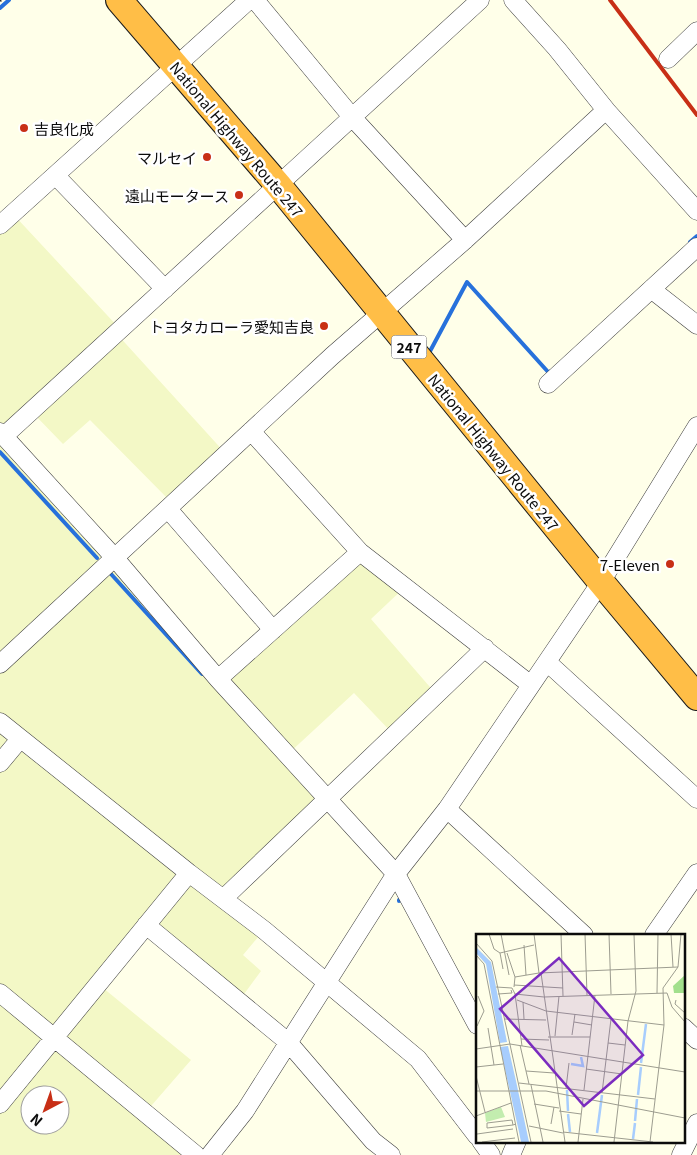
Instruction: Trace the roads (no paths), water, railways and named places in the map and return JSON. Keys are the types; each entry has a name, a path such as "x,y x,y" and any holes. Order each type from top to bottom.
{"highway":[{"name":"National Highway Route 247","path":"119,0 278,185 697,697"}],"street":[{"path":"0,225 249,0"},
{"path":"255,0 352,117 465,240"},
{"path":"476,1022 396,874 218,679 114,556 2,434 165,289 480,0"},
{"path":"514,0 557,49 606,110 697,211"},
{"path":"668,59 697,30"},
{"path":"0,664 114,556 381,312 465,240 606,110"},
{"path":"56,176 165,289"},
{"path":"548,384 697,247"},
{"path":"651,289 697,325"},
{"path":"210,1155 245,1111 326,980 396,874 447,809 601,582 697,426"},
{"path":"251,432 360,552 531,685"},
{"path":"168,508 273,630"},
{"path":"218,679 360,552"},
{"path":"224,898 485,648"},
{"path":"547,662 697,799"},
{"path":"0,722 326,980 418,1060 476,1135"},
{"path":"0,763 20,739"},
{"path":"447,809 583,934"},
{"path":"0,1104 189,873"},
{"path":"655,934 697,873"},
{"path":"146,925 288,1042 373,1142 392,1155"},
{"path":"0,993 196,1155"},
{"path":"684,1028 697,1040"},
{"path":"681,1155 697,1122"},
{"path":"482,1142 491,1155"},
{"path":"511,1155 517,1142"}],"waterway":[{"path":"0,8 9,0"},
{"path":"690,242 697,236"},
{"path":"428,355 467,282 549,373 551,371"},
{"path":"0,452 97,558"},
{"path":"111,574 202,674"}],"railway":[{"path":"610,0 697,115"}],"place":[{"name":"吉良化成","path":"24,128"},
{"name":"マルセイ","path":"207,157"},
{"name":"遠山モータース","path":"239,195"},
{"name":"トヨタカローラ愛知吉良","path":"324,326"},
{"name":"7-Eleven","path":"670,564"}]}
